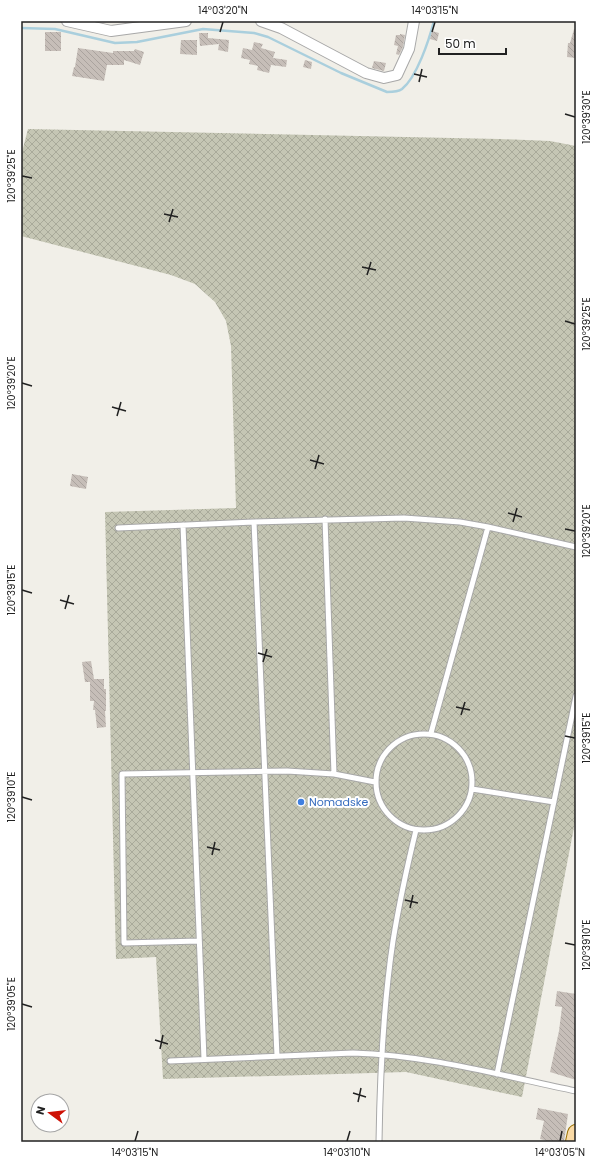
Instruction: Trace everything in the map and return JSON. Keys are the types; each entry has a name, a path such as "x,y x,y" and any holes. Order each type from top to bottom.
{"main road":[{"path":"574,1142 576,1133"}],"street":[{"path":"67,21 111,31 186,21"},
{"path":"261,21 281,28 366,74 384,78 397,74 409,49 414,21"}],"lane":[{"path":"118,528 325,519 404,518 488,527 576,547"},
{"path":"325,519 334,774"},
{"path":"254,522 276,1056"},
{"path":"183,525 204,1059"},
{"path":"431,733 488,527"},
{"path":"497,1074 576,696"},
{"path":"431,733 446,738 463,753 472,773 472,789 468,803 459,816 446,825 431,830 416,830 403,826 392,818 383,808 377,795 375,782 378,765 386,751 399,740 415,734 431,733"},
{"path":"199,941 124,942 122,774 264,771 310,772 334,774 375,782"},
{"path":"472,789 554,802"},
{"path":"379,1142 382,1054 386,997 393,941 403,885 416,830"},
{"path":"170,1061 353,1053 382,1054 497,1074 576,1091"}],"shaded area":[{"path":"28,129 499,139 550,141 576,146 576,817 522,1097 406,1072 163,1079 156,957 116,959 105,512 236,508 231,346 226,321 215,302 195,284 171,275 21,236 21,156"}],"building":[{"path":"574,29 576,30 576,58 567,57 568,43 570,43"},
{"path":"432,31 439,33 437,41 430,39"},
{"path":"45,32 61,32 61,51 45,51"},
{"path":"199,33 208,33 208,38 229,40 228,52 218,50 219,44 200,46"},
{"path":"396,35 405,35 403,47 399,55 396,54 398,46 394,45"},
{"path":"181,40 197,40 197,55 180,54"},
{"path":"254,42 263,44 261,48 275,52 273,58 287,60 286,67 271,65 269,73 257,70 258,66 249,64 250,60 241,58 243,48 252,50"},
{"path":"78,48 113,53 113,51 134,51 135,49 144,52 140,65 124,60 124,65 107,65 104,81 72,76"},
{"path":"305,60 312,62 311,69 303,67"},
{"path":"374,61 386,63 384,71 372,68"},
{"path":"72,474 88,477 86,489 70,486"},
{"path":"91,661 94,679 104,679 104,689 106,689 106,727 97,728 95,710 93,710 94,701 90,701 90,682 85,682 82,662"},
{"path":"557,991 576,994 574,1017 576,1017 576,1080 550,1072 559,1031 562,1007 555,1006"},
{"path":"538,1108 568,1114 564,1142 551,1142 540,1139 544,1121 536,1119"}],"waterway":[{"path":"21,28 55,29 115,43 137,42 203,29 254,33 268,37 341,73 389,92 402,89 413,76 426,48 434,21"}],"place":[{"name":"Nomadske","path":"301,802"}]}
